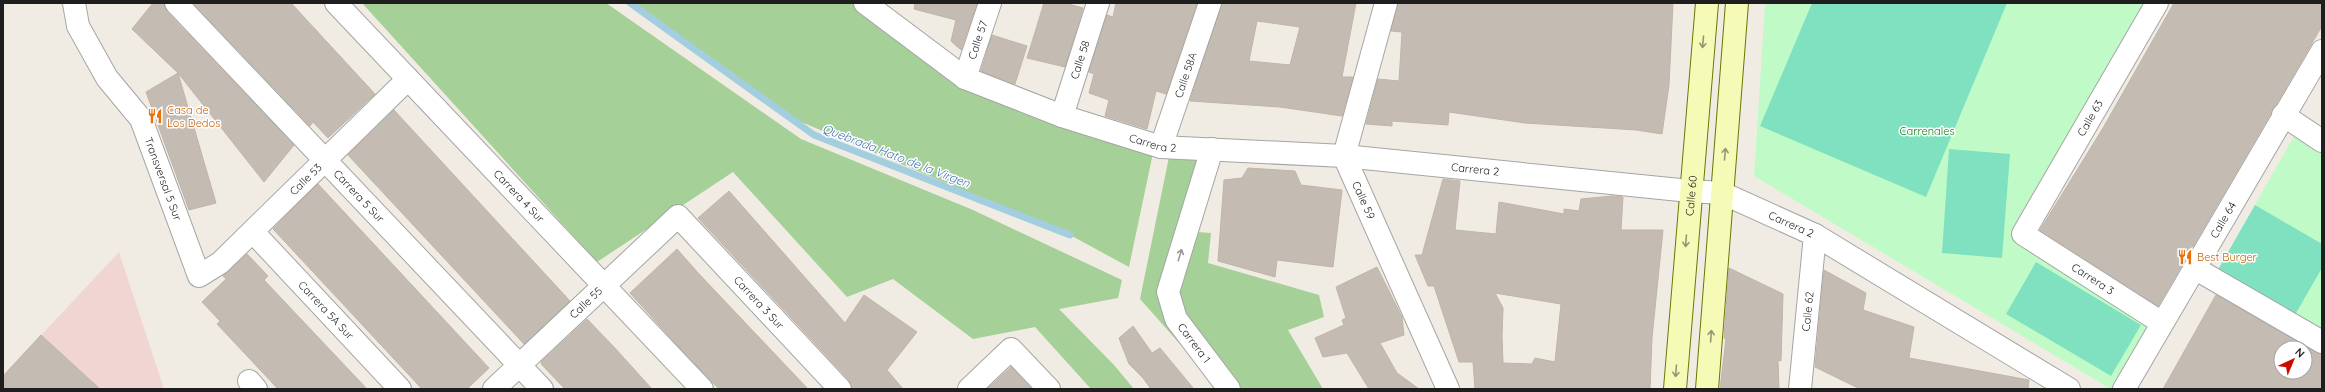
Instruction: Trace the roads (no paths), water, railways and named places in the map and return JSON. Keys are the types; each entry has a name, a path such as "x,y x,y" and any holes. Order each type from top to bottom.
{"main road":[{"name":"Calle 60","path":"1675,389 1690,191 1707,3"},
{"path":"1707,389 1737,3"}],"street":[{"name":"Transversal 5 Sur","path":"74,3 78,26 108,78 141,120 199,276"},
{"name":"Carrera 5 Sur","path":"176,3 542,389"},
{"name":"Carrera 4 Sur","path":"336,3 702,389"},
{"name":"Calle 57","path":"966,78 990,3"},
{"name":"Calle 58","path":"1062,116 1098,3"},
{"name":"Calle 58A","path":"1161,146 1210,3"},
{"path":"1344,156 1386,3"},
{"name":"Calle 63","path":"2023,234 2157,3"},
{"name":"Carrera 2","path":"876,7 966,78 1062,116 1161,146 1344,156 1722,193 1815,235 2069,389"},
{"name":"Calle 64","path":"2124,389 2162,323 2196,269 2283,115 2322,51"},
{"name":"Calle 53","path":"199,276 220,263 253,232 408,79"},
{"path":"2283,115 2322,141"},
{"name":"Carrera 1","path":"1212,149 1168,292 1176,319 1229,389"},
{"name":"Calle 59","path":"1344,156 1448,389"},
{"name":"Calle 55","path":"494,389 678,216"},
{"name":"Carrera 3 Sur","path":"678,216 840,389"},
{"name":"Carrera 5A Sur","path":"253,232 400,389"},
{"name":"Carrera 3","path":"2023,234 2162,323"},
{"name":"Calle 62","path":"1800,389 1815,235"},
{"path":"2196,269 2322,342"},
{"path":"969,389 1011,349 1049,389"}],"waterway":[{"name":"Quebrada Hato de la Virgen","path":"630,3 814,135 1070,235"}],"place":[{"name":"Casa de Los Dedos","path":"155,116"},
{"name":"Best Burger","path":"2185,257"}],"park label":[{"name":"Carrenales","path":"1927,131"}]}
